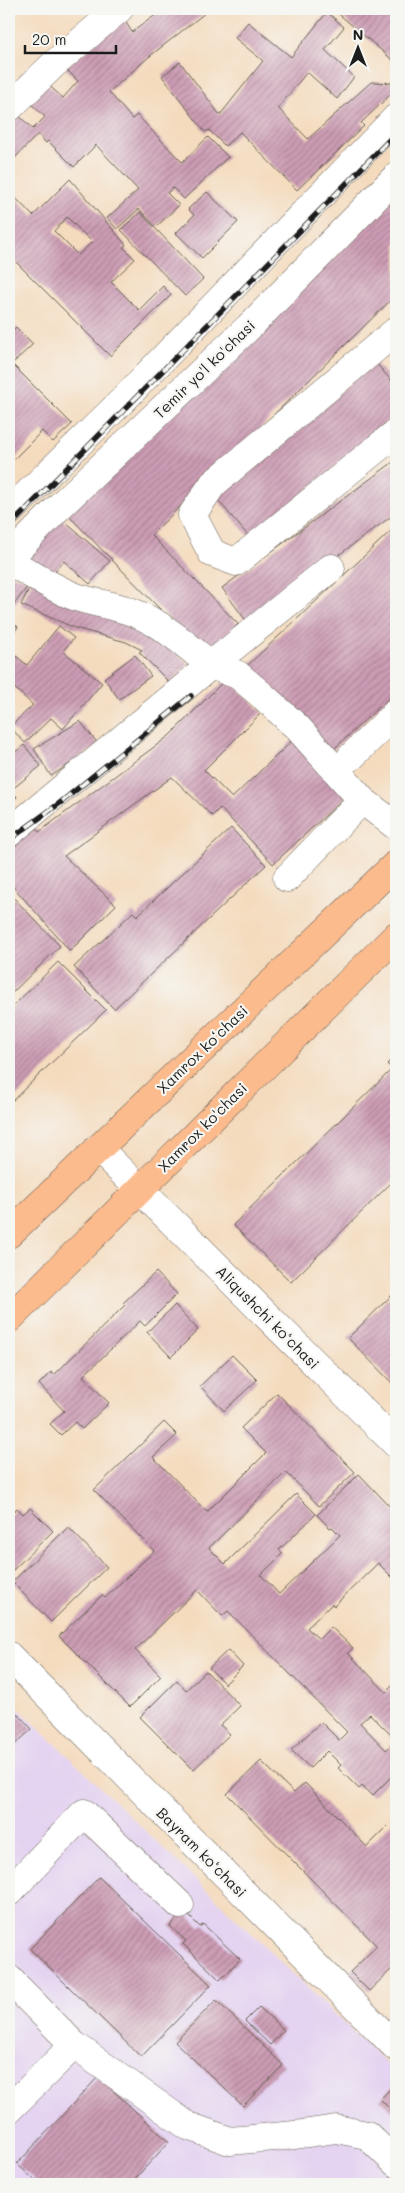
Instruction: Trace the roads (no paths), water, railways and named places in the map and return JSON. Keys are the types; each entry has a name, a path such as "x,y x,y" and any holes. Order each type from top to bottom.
{"main road":[{"name":"Xamrox koʻchasi","path":"9,1234 396,864"},
{"name":"Xamrox ko'chasi","path":"9,1319 396,936"}],"street":[{"path":"9,108 54,64 119,9"},
{"path":"9,512 121,402 396,118"},
{"name":"Temir yo'l ko'chasi","path":"9,560 60,506 251,325 396,177"},
{"path":"394,336 213,484 192,515 212,553 236,562 396,433"},
{"path":"9,560 45,583 74,596 130,611 152,621 170,632 211,665 238,676 298,728 362,800 396,826"},
{"path":"9,833 331,568"},
{"path":"351,756 396,713"},
{"path":"287,878 362,800"},
{"name":"Aliqushchi ko‘chasi","path":"98,1148 396,1444"},
{"name":"Bayram ko‘chasi","path":"9,1656 396,2047"},
{"path":"9,1892 84,1813 180,1905"},
{"path":"9,1979 74,2045 188,2126 230,2141 336,2129 367,2135 396,2163"},
{"path":"9,2109 74,2045"}],"railway":[{"path":"9,527 396,133"},
{"path":"9,840 60,803 191,696"}]}
